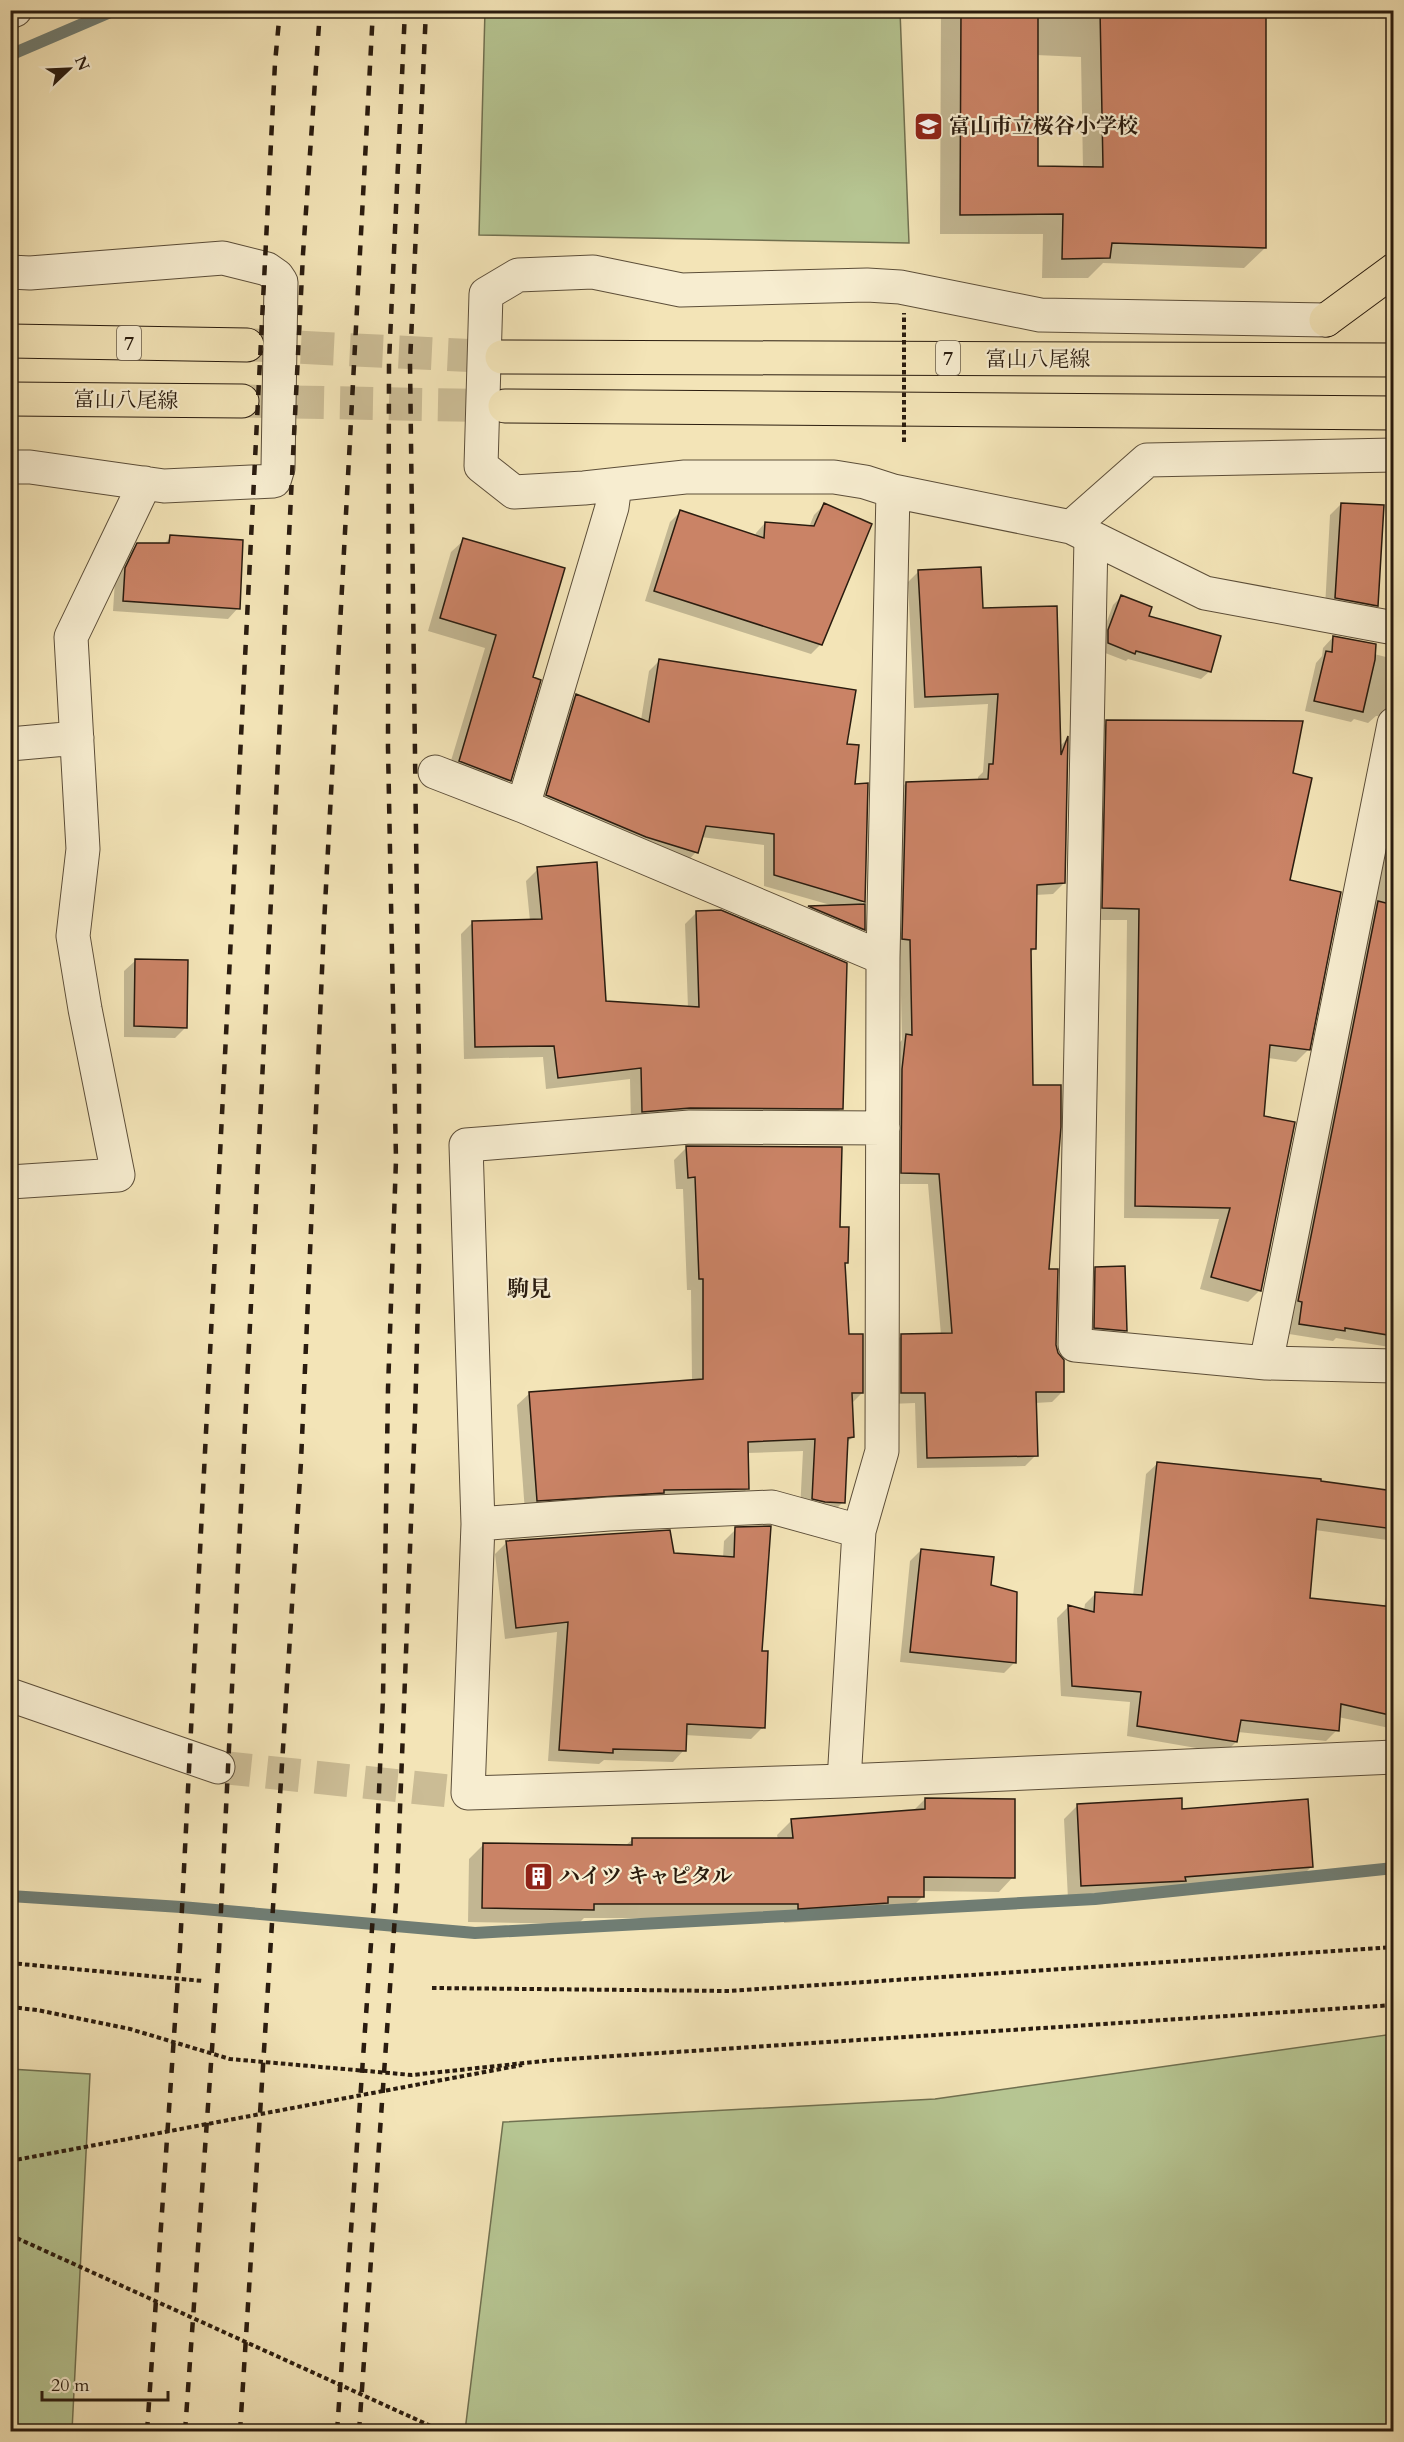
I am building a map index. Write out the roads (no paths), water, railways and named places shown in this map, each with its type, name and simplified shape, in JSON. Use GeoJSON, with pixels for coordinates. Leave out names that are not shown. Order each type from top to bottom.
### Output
{"type":"FeatureCollection","features":[{"type":"Feature","properties":{"kind":"main road"},"geometry":{"type":"LineString","coordinates":[[1326,320],[1394,270]]}},
{"type":"Feature","properties":{"kind":"main road","name":"7"},"geometry":{"type":"LineString","coordinates":[[10,341],[247,345]]}},
{"type":"Feature","properties":{"kind":"main road","name":"富山八尾線"},"geometry":{"type":"LineString","coordinates":[[502,357],[1394,360]]}},
{"type":"Feature","properties":{"kind":"main road","name":"富山八尾線"},"geometry":{"type":"LineString","coordinates":[[10,399],[242,401]]}},
{"type":"Feature","properties":{"kind":"main road"},"geometry":{"type":"LineString","coordinates":[[505,406],[1394,413]]}},
{"type":"Feature","properties":{"kind":"street"},"geometry":{"type":"LineString","coordinates":[[10,12],[15,10]]}},
{"type":"Feature","properties":{"kind":"street"},"geometry":{"type":"LineString","coordinates":[[10,272],[30,273],[223,258],[267,269],[281,282],[278,468],[274,481],[164,486],[30,467],[10,467]]}},
{"type":"Feature","properties":{"kind":"street"},"geometry":{"type":"LineString","coordinates":[[1326,320],[1041,315],[900,287],[867,285],[681,290],[593,272],[518,275],[486,294],[481,466],[514,492],[615,485],[685,477],[834,477],[866,482],[893,491],[1081,532],[1205,593],[1394,628]]}},
{"type":"Feature","properties":{"kind":"street"},"geometry":{"type":"LineString","coordinates":[[1394,455],[1148,460],[1081,532],[1076,1345],[1266,1363],[1394,1366]]}},
{"type":"Feature","properties":{"kind":"street"},"geometry":{"type":"LineString","coordinates":[[10,1182],[118,1175],[73,936],[83,849],[71,637],[145,483]]}},
{"type":"Feature","properties":{"kind":"street"},"geometry":{"type":"LineString","coordinates":[[524,806],[612,507],[615,485]]}},
{"type":"Feature","properties":{"kind":"street"},"geometry":{"type":"LineString","coordinates":[[844,1781],[858,1531],[882,1450],[883,958],[893,491]]}},
{"type":"Feature","properties":{"kind":"street"},"geometry":{"type":"LineString","coordinates":[[1266,1363],[1394,724]]}},
{"type":"Feature","properties":{"kind":"street"},"geometry":{"type":"LineString","coordinates":[[10,744],[77,738]]}},
{"type":"Feature","properties":{"kind":"street"},"geometry":{"type":"LineString","coordinates":[[435,772],[524,806],[883,958]]}},
{"type":"Feature","properties":{"kind":"street"},"geometry":{"type":"LineString","coordinates":[[883,1128],[690,1127],[466,1145],[478,1524],[468,1793],[844,1781],[1394,1757]]}},
{"type":"Feature","properties":{"kind":"street"},"geometry":{"type":"LineString","coordinates":[[478,1524],[772,1507],[858,1531]]}},
{"type":"Feature","properties":{"kind":"street"},"geometry":{"type":"LineString","coordinates":[[10,1695],[218,1767]]}},
{"type":"Feature","properties":{"kind":"waterway"},"geometry":{"type":"LineString","coordinates":[[10,55],[115,10]]}},
{"type":"Feature","properties":{"kind":"waterway"},"geometry":{"type":"LineString","coordinates":[[10,1896],[181,1907],[475,1933],[1095,1899],[1394,1868]]}},
{"type":"Feature","properties":{"kind":"tunnel"},"geometry":{"type":"LineString","coordinates":[[252,345],[502,357]]}},
{"type":"Feature","properties":{"kind":"tunnel"},"geometry":{"type":"LineString","coordinates":[[242,401],[505,406]]}},
{"type":"Feature","properties":{"kind":"tunnel"},"geometry":{"type":"LineString","coordinates":[[218,1767],[468,1793]]}},
{"type":"Feature","properties":{"kind":"railway"},"geometry":{"type":"LineString","coordinates":[[147,2432],[180,1948],[275,63],[280,10]]}},
{"type":"Feature","properties":{"kind":"railway"},"geometry":{"type":"LineString","coordinates":[[185,2432],[219,1950],[303,254],[320,10]]}},
{"type":"Feature","properties":{"kind":"railway"},"geometry":{"type":"LineString","coordinates":[[240,2432],[301,1462],[324,924],[373,10]]}},
{"type":"Feature","properties":{"kind":"railway"},"geometry":{"type":"LineString","coordinates":[[337,2432],[375,1886],[383,1697],[388,1389],[396,1160],[388,747],[389,362],[405,10]]}},
{"type":"Feature","properties":{"kind":"railway"},"geometry":{"type":"LineString","coordinates":[[359,2432],[397,1887],[415,1418],[419,1263],[419,1067],[410,363],[426,10]]}},
{"type":"Feature","properties":{"kind":"place","name":"富山市立桜谷小学校"},"geometry":{"type":"Point","coordinates":[928,126]}},
{"type":"Feature","properties":{"kind":"place","name":"ハイツ キャピタル"},"geometry":{"type":"Point","coordinates":[538,1876]}},
{"type":"Feature","properties":{"kind":"district","name":"駒見"},"geometry":{"type":"Point","coordinates":[529,1288]}}]}
